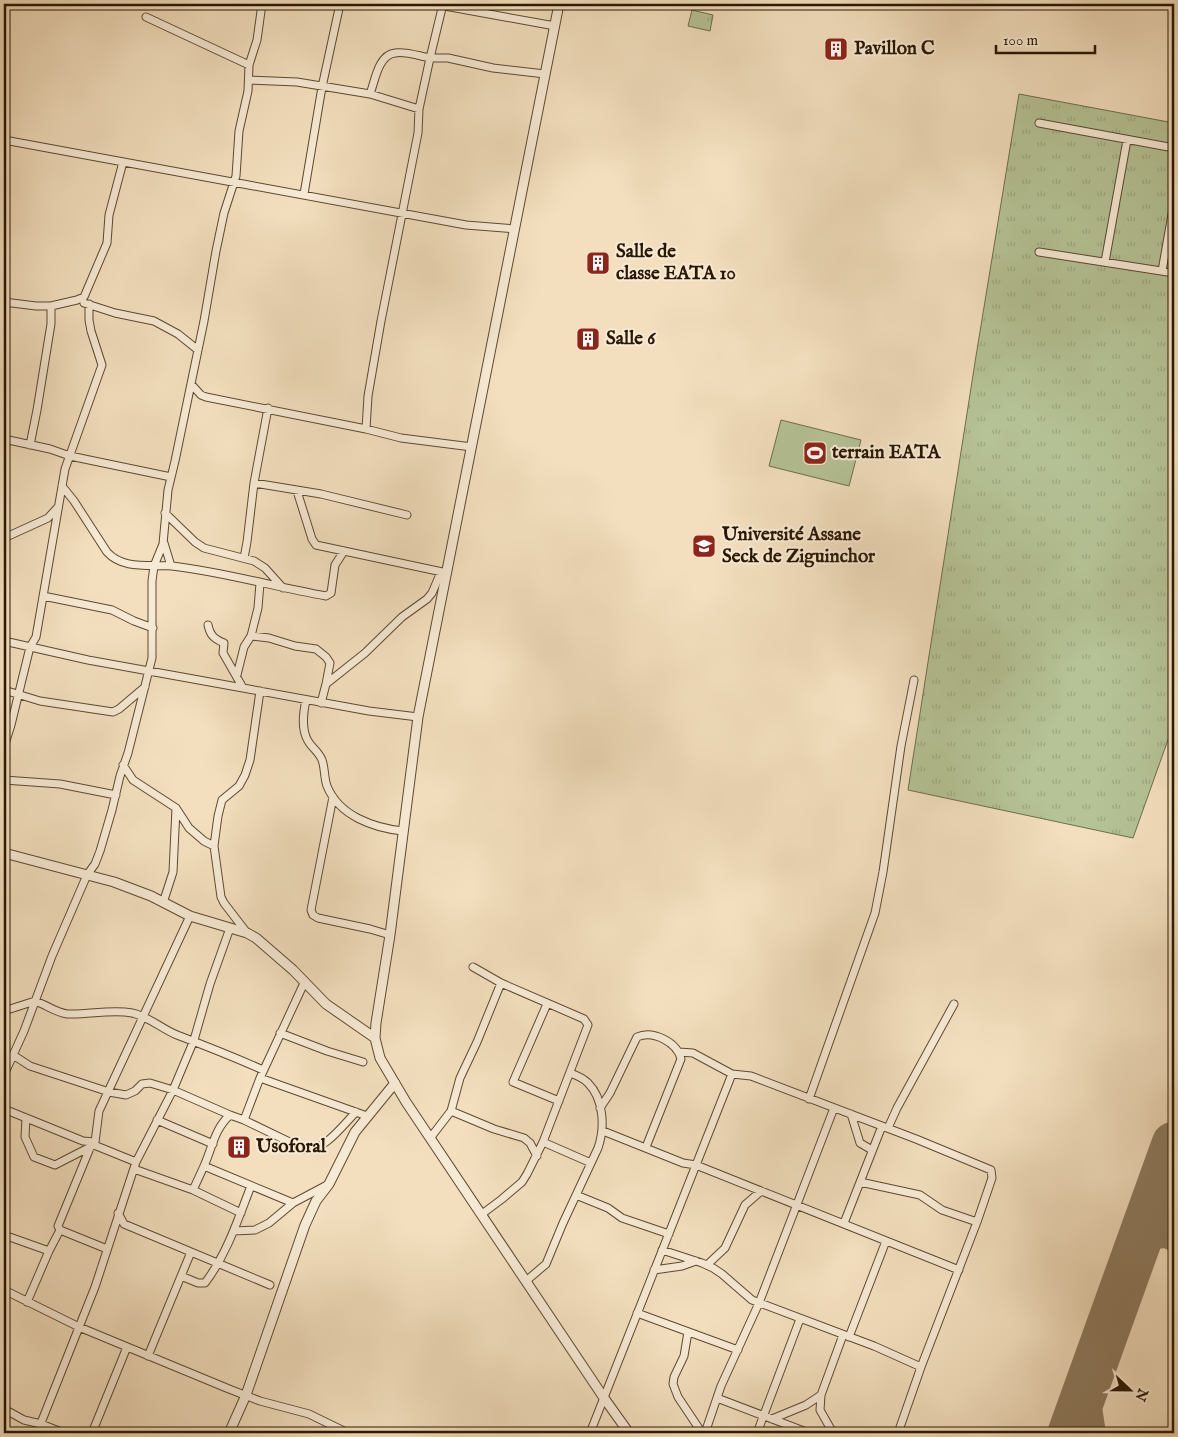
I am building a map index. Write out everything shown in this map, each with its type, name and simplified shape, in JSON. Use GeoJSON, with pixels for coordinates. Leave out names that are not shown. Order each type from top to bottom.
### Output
{"type":"FeatureCollection","features":[{"type":"Feature","properties":{"kind":"street"},"geometry":{"type":"LineString","coordinates":[[170,566],[165,551],[165,513],[222,224],[237,170],[239,131],[248,91],[249,64],[257,40],[262,4]]}},
{"type":"Feature","properties":{"kind":"street"},"geometry":{"type":"LineString","coordinates":[[304,194],[322,88],[340,4]]}},
{"type":"Feature","properties":{"kind":"street"},"geometry":{"type":"LineString","coordinates":[[434,4],[555,26]]}},
{"type":"Feature","properties":{"kind":"street"},"geometry":{"type":"LineString","coordinates":[[459,9],[466,4]]}},
{"type":"Feature","properties":{"kind":"street"},"geometry":{"type":"LineString","coordinates":[[559,4],[472,448],[444,572],[418,717],[375,1038],[380,1058],[430,1138],[629,1433]]}},
{"type":"Feature","properties":{"kind":"street"},"geometry":{"type":"LineString","coordinates":[[366,429],[368,396],[418,133],[419,109],[443,5]]}},
{"type":"Feature","properties":{"kind":"street"},"geometry":{"type":"LineString","coordinates":[[146,18],[249,64]]}},
{"type":"Feature","properties":{"kind":"street"},"geometry":{"type":"LineString","coordinates":[[370,94],[381,62],[390,54],[396,52],[430,58],[448,58],[494,68],[545,74]]}},
{"type":"Feature","properties":{"kind":"street"},"geometry":{"type":"LineString","coordinates":[[249,80],[297,82],[322,88],[370,94],[419,109]]}},
{"type":"Feature","properties":{"kind":"street"},"geometry":{"type":"LineString","coordinates":[[1039,124],[1174,148]]}},
{"type":"Feature","properties":{"kind":"street"},"geometry":{"type":"LineString","coordinates":[[4,140],[466,224],[515,229]]}},
{"type":"Feature","properties":{"kind":"street"},"geometry":{"type":"LineString","coordinates":[[1105,262],[1127,140]]}},
{"type":"Feature","properties":{"kind":"street"},"geometry":{"type":"LineString","coordinates":[[4,302],[51,306],[77,300],[84,296],[107,243],[110,215],[123,162]]}},
{"type":"Feature","properties":{"kind":"street"},"geometry":{"type":"LineString","coordinates":[[1162,271],[1174,203]]}},
{"type":"Feature","properties":{"kind":"street"},"geometry":{"type":"LineString","coordinates":[[1039,252],[1174,273]]}},
{"type":"Feature","properties":{"kind":"street"},"geometry":{"type":"LineString","coordinates":[[77,300],[115,312],[154,321],[178,334],[198,350]]}},
{"type":"Feature","properties":{"kind":"street"},"geometry":{"type":"LineString","coordinates":[[4,747],[30,647],[36,636],[65,469],[102,365],[91,331],[88,304]]}},
{"type":"Feature","properties":{"kind":"street"},"geometry":{"type":"LineString","coordinates":[[30,444],[51,324],[51,306]]}},
{"type":"Feature","properties":{"kind":"street"},"geometry":{"type":"LineString","coordinates":[[191,384],[206,397],[268,408],[401,438],[472,448]]}},
{"type":"Feature","properties":{"kind":"street"},"geometry":{"type":"LineString","coordinates":[[244,558],[248,542],[254,483],[268,408]]}},
{"type":"Feature","properties":{"kind":"street"},"geometry":{"type":"LineString","coordinates":[[4,439],[30,444],[70,456],[171,477]]}},
{"type":"Feature","properties":{"kind":"street"},"geometry":{"type":"LineString","coordinates":[[254,483],[320,494],[407,515]]}},
{"type":"Feature","properties":{"kind":"street"},"geometry":{"type":"LineString","coordinates":[[62,486],[112,558],[118,561],[154,566],[170,566],[326,596],[331,593],[335,565],[344,551]]}},
{"type":"Feature","properties":{"kind":"street"},"geometry":{"type":"LineString","coordinates":[[297,491],[313,543],[444,572]]}},
{"type":"Feature","properties":{"kind":"street"},"geometry":{"type":"LineString","coordinates":[[4,538],[48,518],[58,507]]}},
{"type":"Feature","properties":{"kind":"street"},"geometry":{"type":"LineString","coordinates":[[165,513],[195,542],[204,548],[254,561],[265,568],[283,588]]}},
{"type":"Feature","properties":{"kind":"street"},"geometry":{"type":"LineString","coordinates":[[4,1075],[24,1032],[52,956],[87,875],[100,851],[146,687],[152,658],[152,581],[154,566],[164,539]]}},
{"type":"Feature","properties":{"kind":"street"},"geometry":{"type":"LineString","coordinates":[[326,684],[365,653],[402,617],[427,599],[444,572]]}},
{"type":"Feature","properties":{"kind":"street"},"geometry":{"type":"LineString","coordinates":[[237,675],[244,647],[251,636],[258,608],[260,583]]}},
{"type":"Feature","properties":{"kind":"street"},"geometry":{"type":"LineString","coordinates":[[43,596],[112,610],[153,628]]}},
{"type":"Feature","properties":{"kind":"street"},"geometry":{"type":"LineString","coordinates":[[208,625],[214,639],[224,643],[222,653],[237,675],[243,688]]}},
{"type":"Feature","properties":{"kind":"street"},"geometry":{"type":"LineString","coordinates":[[251,636],[269,638],[296,646],[316,649],[322,653],[330,663],[321,703]]}},
{"type":"Feature","properties":{"kind":"street"},"geometry":{"type":"LineString","coordinates":[[4,641],[149,672],[321,703],[418,717]]}},
{"type":"Feature","properties":{"kind":"street"},"geometry":{"type":"LineString","coordinates":[[809,1099],[875,913],[883,872],[898,764],[914,680]]}},
{"type":"Feature","properties":{"kind":"street"},"geometry":{"type":"LineString","coordinates":[[4,690],[52,703],[113,712],[146,687]]}},
{"type":"Feature","properties":{"kind":"street"},"geometry":{"type":"LineString","coordinates":[[260,691],[250,760],[239,786],[222,800],[218,816],[214,846],[221,897],[247,933],[272,951],[306,981],[326,1004],[375,1038]]}},
{"type":"Feature","properties":{"kind":"street"},"geometry":{"type":"LineString","coordinates":[[306,700],[303,715],[304,729],[308,742],[322,759],[326,783],[332,797],[343,808],[367,823],[403,831]]}},
{"type":"Feature","properties":{"kind":"street"},"geometry":{"type":"LineString","coordinates":[[123,765],[133,780],[176,808],[189,828],[204,841],[214,846]]}},
{"type":"Feature","properties":{"kind":"street"},"geometry":{"type":"LineString","coordinates":[[4,780],[60,784],[116,795]]}},
{"type":"Feature","properties":{"kind":"street"},"geometry":{"type":"LineString","coordinates":[[332,797],[311,910],[313,915],[318,918],[390,935]]}},
{"type":"Feature","properties":{"kind":"street"},"geometry":{"type":"LineString","coordinates":[[163,903],[173,872],[176,808]]}},
{"type":"Feature","properties":{"kind":"street"},"geometry":{"type":"LineString","coordinates":[[4,853],[114,882],[151,896],[190,916],[247,933]]}},
{"type":"Feature","properties":{"kind":"street"},"geometry":{"type":"LineString","coordinates":[[4,1109],[83,1141],[95,1142],[99,1111],[110,1092],[190,916]]}},
{"type":"Feature","properties":{"kind":"street"},"geometry":{"type":"LineString","coordinates":[[37,1433],[95,1287],[135,1165],[173,1090],[194,1040],[210,984],[230,928]]}},
{"type":"Feature","properties":{"kind":"street"},"geometry":{"type":"LineString","coordinates":[[472,967],[501,983],[584,1019],[588,1025],[537,1156],[522,1182],[482,1214]]}},
{"type":"Feature","properties":{"kind":"street"},"geometry":{"type":"LineString","coordinates":[[244,1120],[263,1070],[306,981]]}},
{"type":"Feature","properties":{"kind":"street"},"geometry":{"type":"LineString","coordinates":[[430,1138],[451,1111],[460,1078],[501,983]]}},
{"type":"Feature","properties":{"kind":"street"},"geometry":{"type":"LineString","coordinates":[[4,1011],[35,1001],[54,1011],[65,1014],[123,1012],[143,1016],[169,1031],[263,1070]]}},
{"type":"Feature","properties":{"kind":"street"},"geometry":{"type":"LineString","coordinates":[[547,1004],[513,1082],[559,1101]]}},
{"type":"Feature","properties":{"kind":"street"},"geometry":{"type":"LineString","coordinates":[[844,1223],[872,1150],[954,1004]]}},
{"type":"Feature","properties":{"kind":"street"},"geometry":{"type":"LineString","coordinates":[[280,1034],[363,1062]]}},
{"type":"Feature","properties":{"kind":"street"},"geometry":{"type":"LineString","coordinates":[[600,1108],[610,1093],[637,1037],[644,1034],[670,1043],[680,1052],[693,1054],[732,1074],[751,1076],[991,1170],[992,1178],[977,1222],[921,1367],[898,1433]]}},
{"type":"Feature","properties":{"kind":"street"},"geometry":{"type":"LineString","coordinates":[[646,1147],[681,1059],[680,1052]]}},
{"type":"Feature","properties":{"kind":"street"},"geometry":{"type":"LineString","coordinates":[[13,1055],[30,1066],[110,1092],[126,1094],[135,1092],[147,1082],[173,1090],[244,1120],[304,1150],[311,1151],[322,1146],[356,1112]]}},
{"type":"Feature","properties":{"kind":"street"},"geometry":{"type":"LineString","coordinates":[[526,1281],[546,1264],[598,1148],[603,1131],[600,1108],[595,1095],[587,1082],[570,1073]]}},
{"type":"Feature","properties":{"kind":"street"},"geometry":{"type":"LineString","coordinates":[[590,1433],[732,1074]]}},
{"type":"Feature","properties":{"kind":"street"},"geometry":{"type":"LineString","coordinates":[[260,1078],[367,1116]]}},
{"type":"Feature","properties":{"kind":"street"},"geometry":{"type":"LineString","coordinates":[[229,1433],[246,1396],[305,1225],[316,1201],[329,1184],[355,1132],[395,1083]]}},
{"type":"Feature","properties":{"kind":"street"},"geometry":{"type":"LineString","coordinates":[[703,1433],[721,1386],[759,1303],[795,1205],[834,1108]]}},
{"type":"Feature","properties":{"kind":"street"},"geometry":{"type":"LineString","coordinates":[[451,1111],[494,1129],[524,1138],[530,1143],[537,1156]]}},
{"type":"Feature","properties":{"kind":"street"},"geometry":{"type":"LineString","coordinates":[[851,1114],[860,1143],[872,1150]]}},
{"type":"Feature","properties":{"kind":"street"},"geometry":{"type":"LineString","coordinates":[[192,1190],[219,1128],[230,1115]]}},
{"type":"Feature","properties":{"kind":"street"},"geometry":{"type":"LineString","coordinates":[[26,1118],[25,1137],[34,1157],[56,1165],[94,1145],[241,1213]]}},
{"type":"Feature","properties":{"kind":"street"},"geometry":{"type":"LineString","coordinates":[[157,1120],[213,1144]]}},
{"type":"Feature","properties":{"kind":"street"},"geometry":{"type":"LineString","coordinates":[[603,1131],[683,1163],[696,1165],[959,1270]]}},
{"type":"Feature","properties":{"kind":"street"},"geometry":{"type":"LineString","coordinates":[[543,1142],[591,1163]]}},
{"type":"Feature","properties":{"kind":"street"},"geometry":{"type":"LineString","coordinates":[[26,1302],[60,1230],[58,1226],[90,1148]]}},
{"type":"Feature","properties":{"kind":"street"},"geometry":{"type":"LineString","coordinates":[[204,1166],[293,1203]]}},
{"type":"Feature","properties":{"kind":"street"},"geometry":{"type":"LineString","coordinates":[[860,1182],[920,1195],[942,1210],[977,1222]]}},
{"type":"Feature","properties":{"kind":"street"},"geometry":{"type":"LineString","coordinates":[[234,1231],[255,1230],[269,1224],[293,1203],[329,1184]]}},
{"type":"Feature","properties":{"kind":"street"},"geometry":{"type":"LineString","coordinates":[[181,1276],[198,1283],[205,1283],[234,1231],[251,1186]]}},
{"type":"Feature","properties":{"kind":"street"},"geometry":{"type":"LineString","coordinates":[[707,1265],[725,1248],[745,1205],[761,1191]]}},
{"type":"Feature","properties":{"kind":"street"},"geometry":{"type":"LineString","coordinates":[[576,1195],[608,1208],[622,1218],[668,1234]]}},
{"type":"Feature","properties":{"kind":"street"},"geometry":{"type":"LineString","coordinates":[[118,1213],[124,1224],[270,1285]]}},
{"type":"Feature","properties":{"kind":"street"},"geometry":{"type":"LineString","coordinates":[[60,1230],[108,1249]]}},
{"type":"Feature","properties":{"kind":"street"},"geometry":{"type":"LineString","coordinates":[[4,1235],[49,1251]]}},
{"type":"Feature","properties":{"kind":"street"},"geometry":{"type":"LineString","coordinates":[[833,1433],[820,1410],[821,1395],[886,1241]]}},
{"type":"Feature","properties":{"kind":"street"},"geometry":{"type":"LineString","coordinates":[[662,1250],[707,1265],[722,1274],[746,1296],[759,1303],[921,1367]]}},
{"type":"Feature","properties":{"kind":"street"},"geometry":{"type":"LineString","coordinates":[[148,1356],[191,1252]]}},
{"type":"Feature","properties":{"kind":"street"},"geometry":{"type":"LineString","coordinates":[[654,1270],[682,1266],[696,1261]]}},
{"type":"Feature","properties":{"kind":"street"},"geometry":{"type":"LineString","coordinates":[[4,1290],[80,1328],[246,1396],[309,1414],[343,1432]]}},
{"type":"Feature","properties":{"kind":"street"},"geometry":{"type":"LineString","coordinates":[[637,1313],[738,1350]]}},
{"type":"Feature","properties":{"kind":"street"},"geometry":{"type":"LineString","coordinates":[[757,1433],[800,1319]]}},
{"type":"Feature","properties":{"kind":"street"},"geometry":{"type":"LineString","coordinates":[[688,1332],[684,1356],[674,1377],[673,1384],[678,1397],[703,1433]]}},
{"type":"Feature","properties":{"kind":"street"},"geometry":{"type":"LineString","coordinates":[[92,1433],[127,1347]]}},
{"type":"Feature","properties":{"kind":"street"},"geometry":{"type":"LineString","coordinates":[[772,1419],[806,1405],[821,1395]]}},
{"type":"Feature","properties":{"kind":"street"},"geometry":{"type":"LineString","coordinates":[[717,1398],[809,1433]]}},
{"type":"Feature","properties":{"kind":"street"},"geometry":{"type":"LineString","coordinates":[[806,1405],[820,1410]]}},
{"type":"Feature","properties":{"kind":"street"},"geometry":{"type":"LineString","coordinates":[[4,1409],[24,1420],[64,1433]]}},
{"type":"Feature","properties":{"kind":"street"},"geometry":{"type":"LineString","coordinates":[[785,1413],[796,1428]]}},
{"type":"Feature","properties":{"kind":"green space"},"geometry":{"type":"Polygon","coordinates":[[[692,10],[713,15],[710,31],[688,26],[692,10]]]}},
{"type":"Feature","properties":{"kind":"green space"},"geometry":{"type":"Polygon","coordinates":[[[1019,94],[1174,123],[1174,723],[1133,838],[908,790],[1019,94]]]}},
{"type":"Feature","properties":{"kind":"green space","name":"terrain EATA"},"geometry":{"type":"Polygon","coordinates":[[[781,420],[861,440],[849,486],[769,466],[781,420]]]}},
{"type":"Feature","properties":{"kind":"taxiway"},"geometry":{"type":"LineString","coordinates":[[1150,1210],[1157,1230],[1174,1243]]}},
{"type":"Feature","properties":{"kind":"taxiway"},"geometry":{"type":"LineString","coordinates":[[1135,1255],[1148,1243],[1165,1239]]}},
{"type":"Feature","properties":{"kind":"taxiway"},"geometry":{"type":"LineString","coordinates":[[1089,1381],[1097,1433]]}},
{"type":"Feature","properties":{"kind":"taxiway"},"geometry":{"type":"LineString","coordinates":[[1073,1433],[1067,1423],[1068,1414],[1082,1399]]}},
{"type":"Feature","properties":{"kind":"runway"},"geometry":{"type":"LineString","coordinates":[[1070,1433],[1174,1144]]}},
{"type":"Feature","properties":{"kind":"place","name":"Pavillon C"},"geometry":{"type":"Point","coordinates":[836,49]}},
{"type":"Feature","properties":{"kind":"place","name":"Salle de classe EATA 10"},"geometry":{"type":"Point","coordinates":[598,263]}},
{"type":"Feature","properties":{"kind":"place","name":"Salle 6"},"geometry":{"type":"Point","coordinates":[588,339]}},
{"type":"Feature","properties":{"kind":"place","name":"terrain EATA"},"geometry":{"type":"Point","coordinates":[815,453]}},
{"type":"Feature","properties":{"kind":"place","name":"Université Assane Seck de Ziguinchor"},"geometry":{"type":"Point","coordinates":[704,546]}},
{"type":"Feature","properties":{"kind":"place","name":"Usoforal"},"geometry":{"type":"Point","coordinates":[239,1147]}}]}
